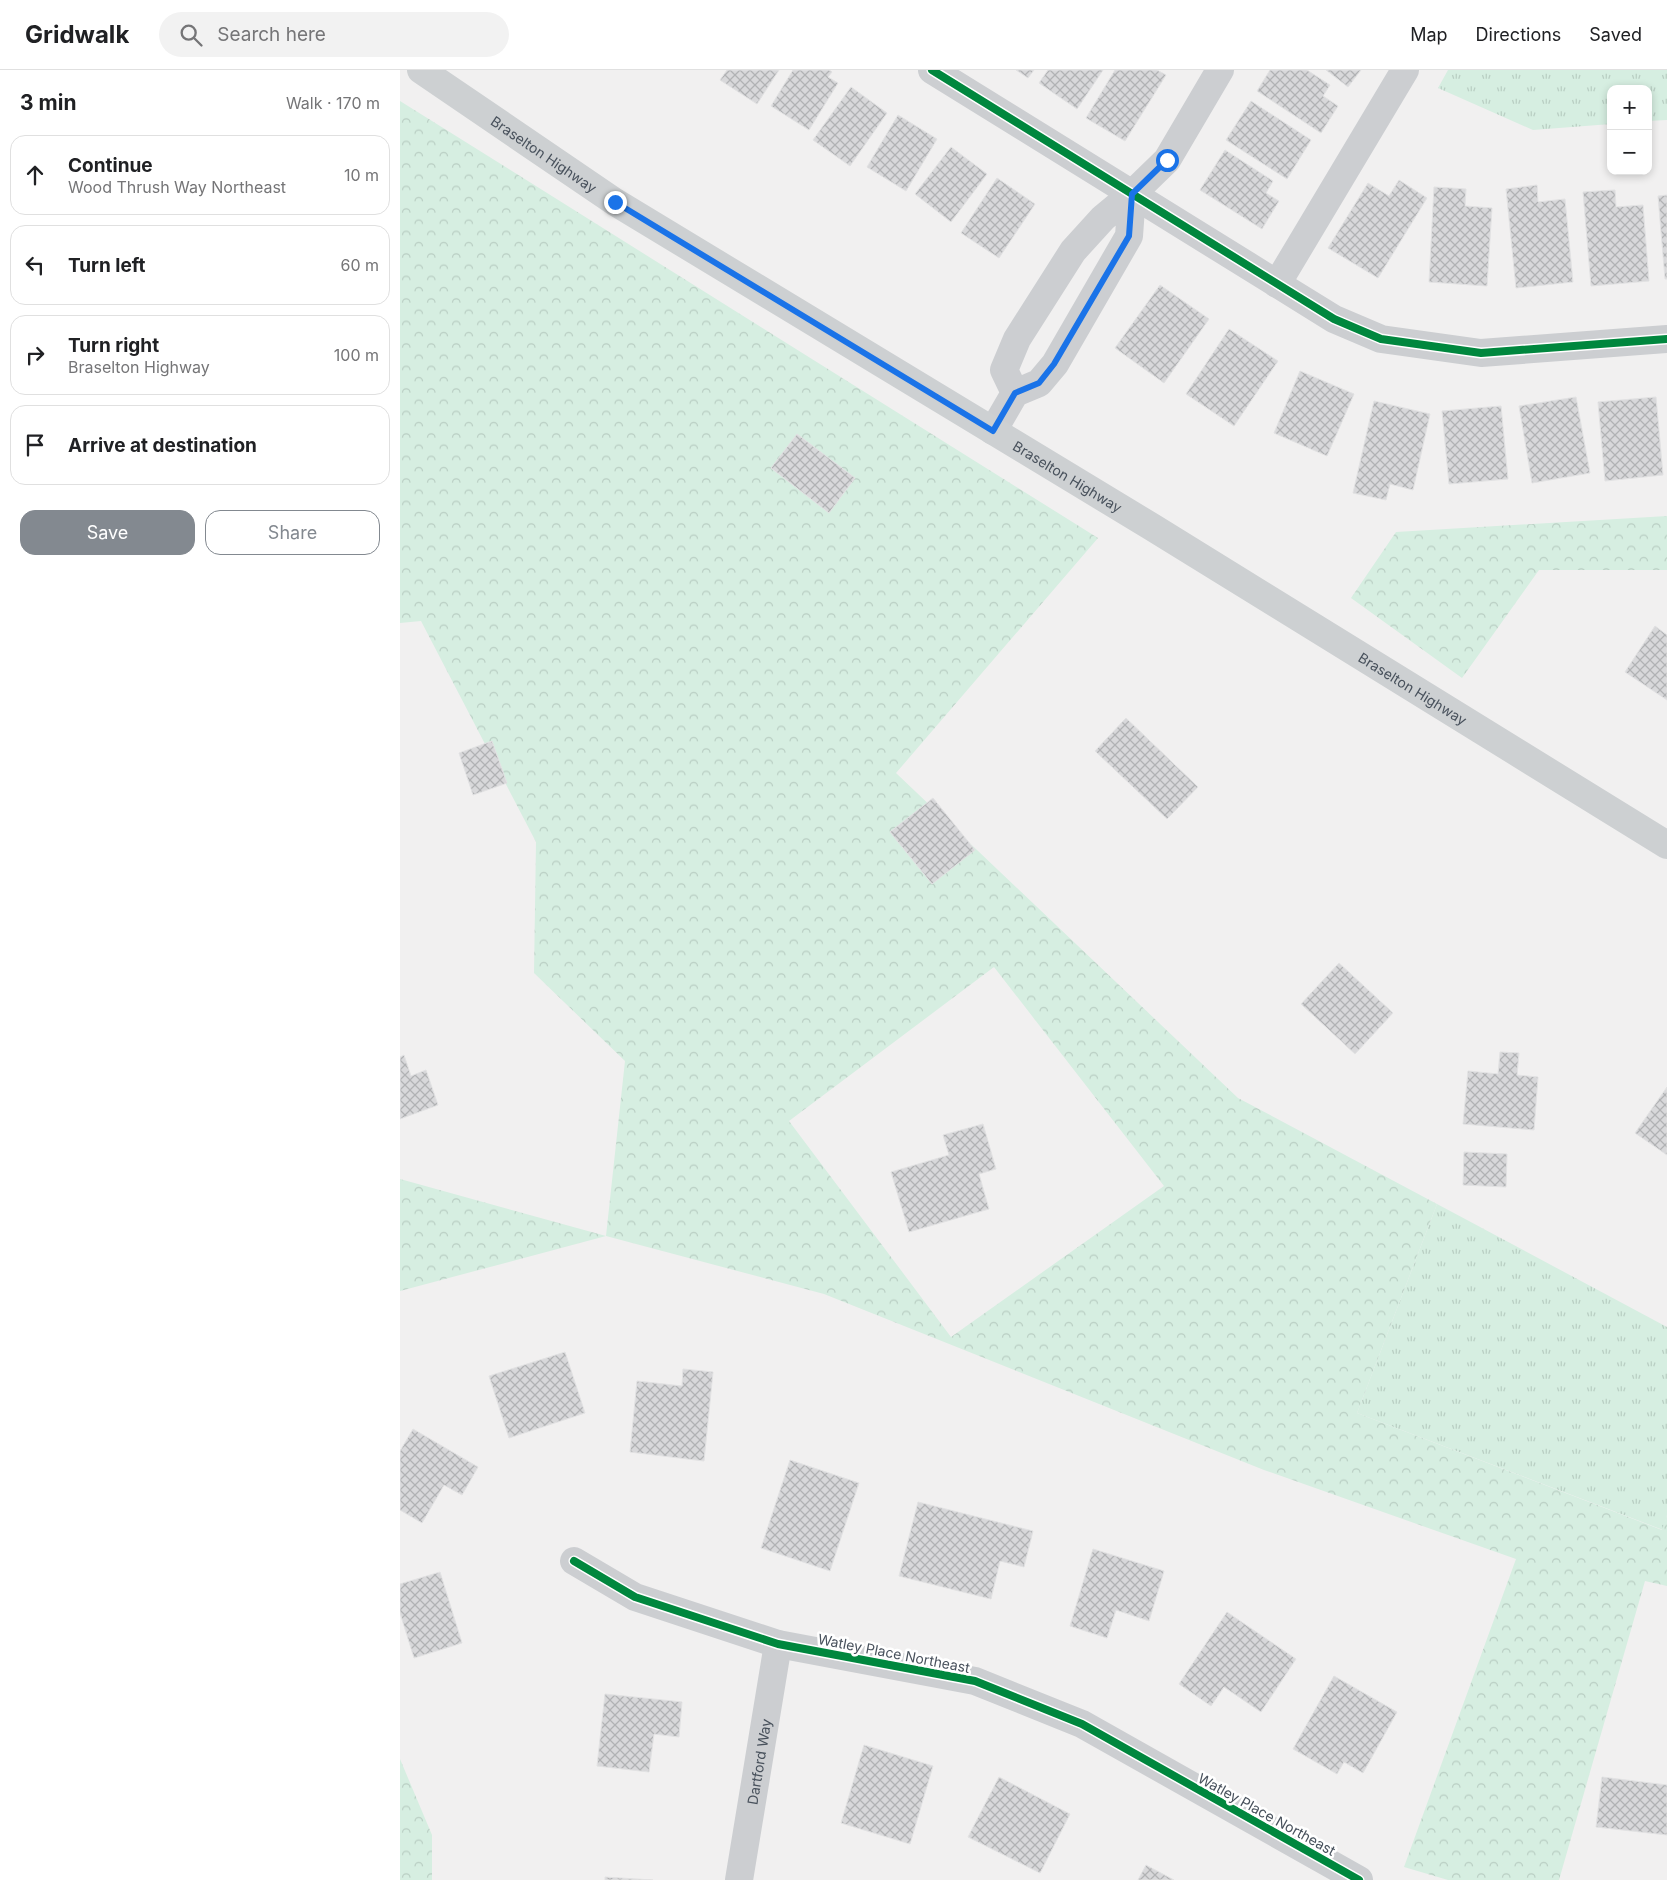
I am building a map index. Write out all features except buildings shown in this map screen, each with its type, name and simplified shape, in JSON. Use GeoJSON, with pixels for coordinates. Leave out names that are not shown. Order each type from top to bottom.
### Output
{"type":"FeatureCollection","features":[{"type":"Feature","properties":{"kind":"main road","name":"Braselton Highway"},"geometry":{"type":"LineString","coordinates":[[421,70],[615,202],[1667,844]]}},
{"type":"Feature","properties":{"kind":"street"},"geometry":{"type":"LineString","coordinates":[[932,70],[1334,319],[1381,339],[1481,352],[1667,339]]}},
{"type":"Feature","properties":{"kind":"street"},"geometry":{"type":"LineString","coordinates":[[1015,393],[1004,370],[1018,339],[1073,251],[1103,218],[1132,194],[1167,160],[1220,70]]}},
{"type":"Feature","properties":{"kind":"street"},"geometry":{"type":"LineString","coordinates":[[1277,284],[1405,70]]}},
{"type":"Feature","properties":{"kind":"street"},"geometry":{"type":"LineString","coordinates":[[993,431],[1015,393],[1039,383],[1054,364],[1129,236],[1132,194]]}},
{"type":"Feature","properties":{"kind":"street","name":"Watley Place Northeast"},"geometry":{"type":"LineString","coordinates":[[574,1561],[635,1597],[778,1644],[975,1681],[1082,1724],[1359,1880]]}},
{"type":"Feature","properties":{"kind":"street","name":"Dartford Way"},"geometry":{"type":"LineString","coordinates":[[739,1880],[778,1644]]}},
{"type":"Feature","properties":{"kind":"green space"},"geometry":{"type":"Polygon","coordinates":[[[1448,70],[1667,70],[1667,120],[1652,121],[1652,85],[1607,85],[1607,124],[1533,130],[1438,88],[1448,70]]]}},
{"type":"Feature","properties":{"kind":"green space"},"geometry":{"type":"Polygon","coordinates":[[[400,101],[1098,538],[896,773],[1238,1098],[1437,1204],[1357,1413],[1662,1530],[1667,1515],[1667,1586],[1645,1581],[1559,1880],[1448,1880],[1404,1867],[1516,1559],[1264,1470],[824,1294],[606,1236],[625,1061],[534,973],[536,842],[421,621],[400,623],[400,101]],[[994,967],[789,1121],[951,1337],[1164,1186],[994,967]]]}},
{"type":"Feature","properties":{"kind":"green space"},"geometry":{"type":"Polygon","coordinates":[[[1667,516],[1667,570],[1539,570],[1462,678],[1351,598],[1396,532],[1667,516]]]}},
{"type":"Feature","properties":{"kind":"green space"},"geometry":{"type":"Polygon","coordinates":[[[400,1179],[606,1236],[400,1291],[400,1179]]]}},
{"type":"Feature","properties":{"kind":"green space"},"geometry":{"type":"Polygon","coordinates":[[[1437,1204],[1667,1327],[1667,1515],[1663,1530],[1357,1413],[1437,1204]]]}},
{"type":"Feature","properties":{"kind":"green space"},"geometry":{"type":"Polygon","coordinates":[[[400,1759],[432,1835],[432,1880],[400,1880],[400,1759]]]}},
{"type":"Feature","properties":{"kind":"cycle path"},"geometry":{"type":"LineString","coordinates":[[932,70],[1334,319],[1381,339],[1481,353],[1667,339]]}},
{"type":"Feature","properties":{"kind":"cycle path"},"geometry":{"type":"LineString","coordinates":[[574,1561],[635,1597],[778,1644],[975,1681],[1082,1724],[1359,1880]]}},
{"type":"Feature","properties":{"kind":"route"},"geometry":{"type":"LineString","coordinates":[[615,202],[993,431],[1015,393],[1039,383],[1054,364],[1129,236],[1132,194],[1167,160]]}}]}
